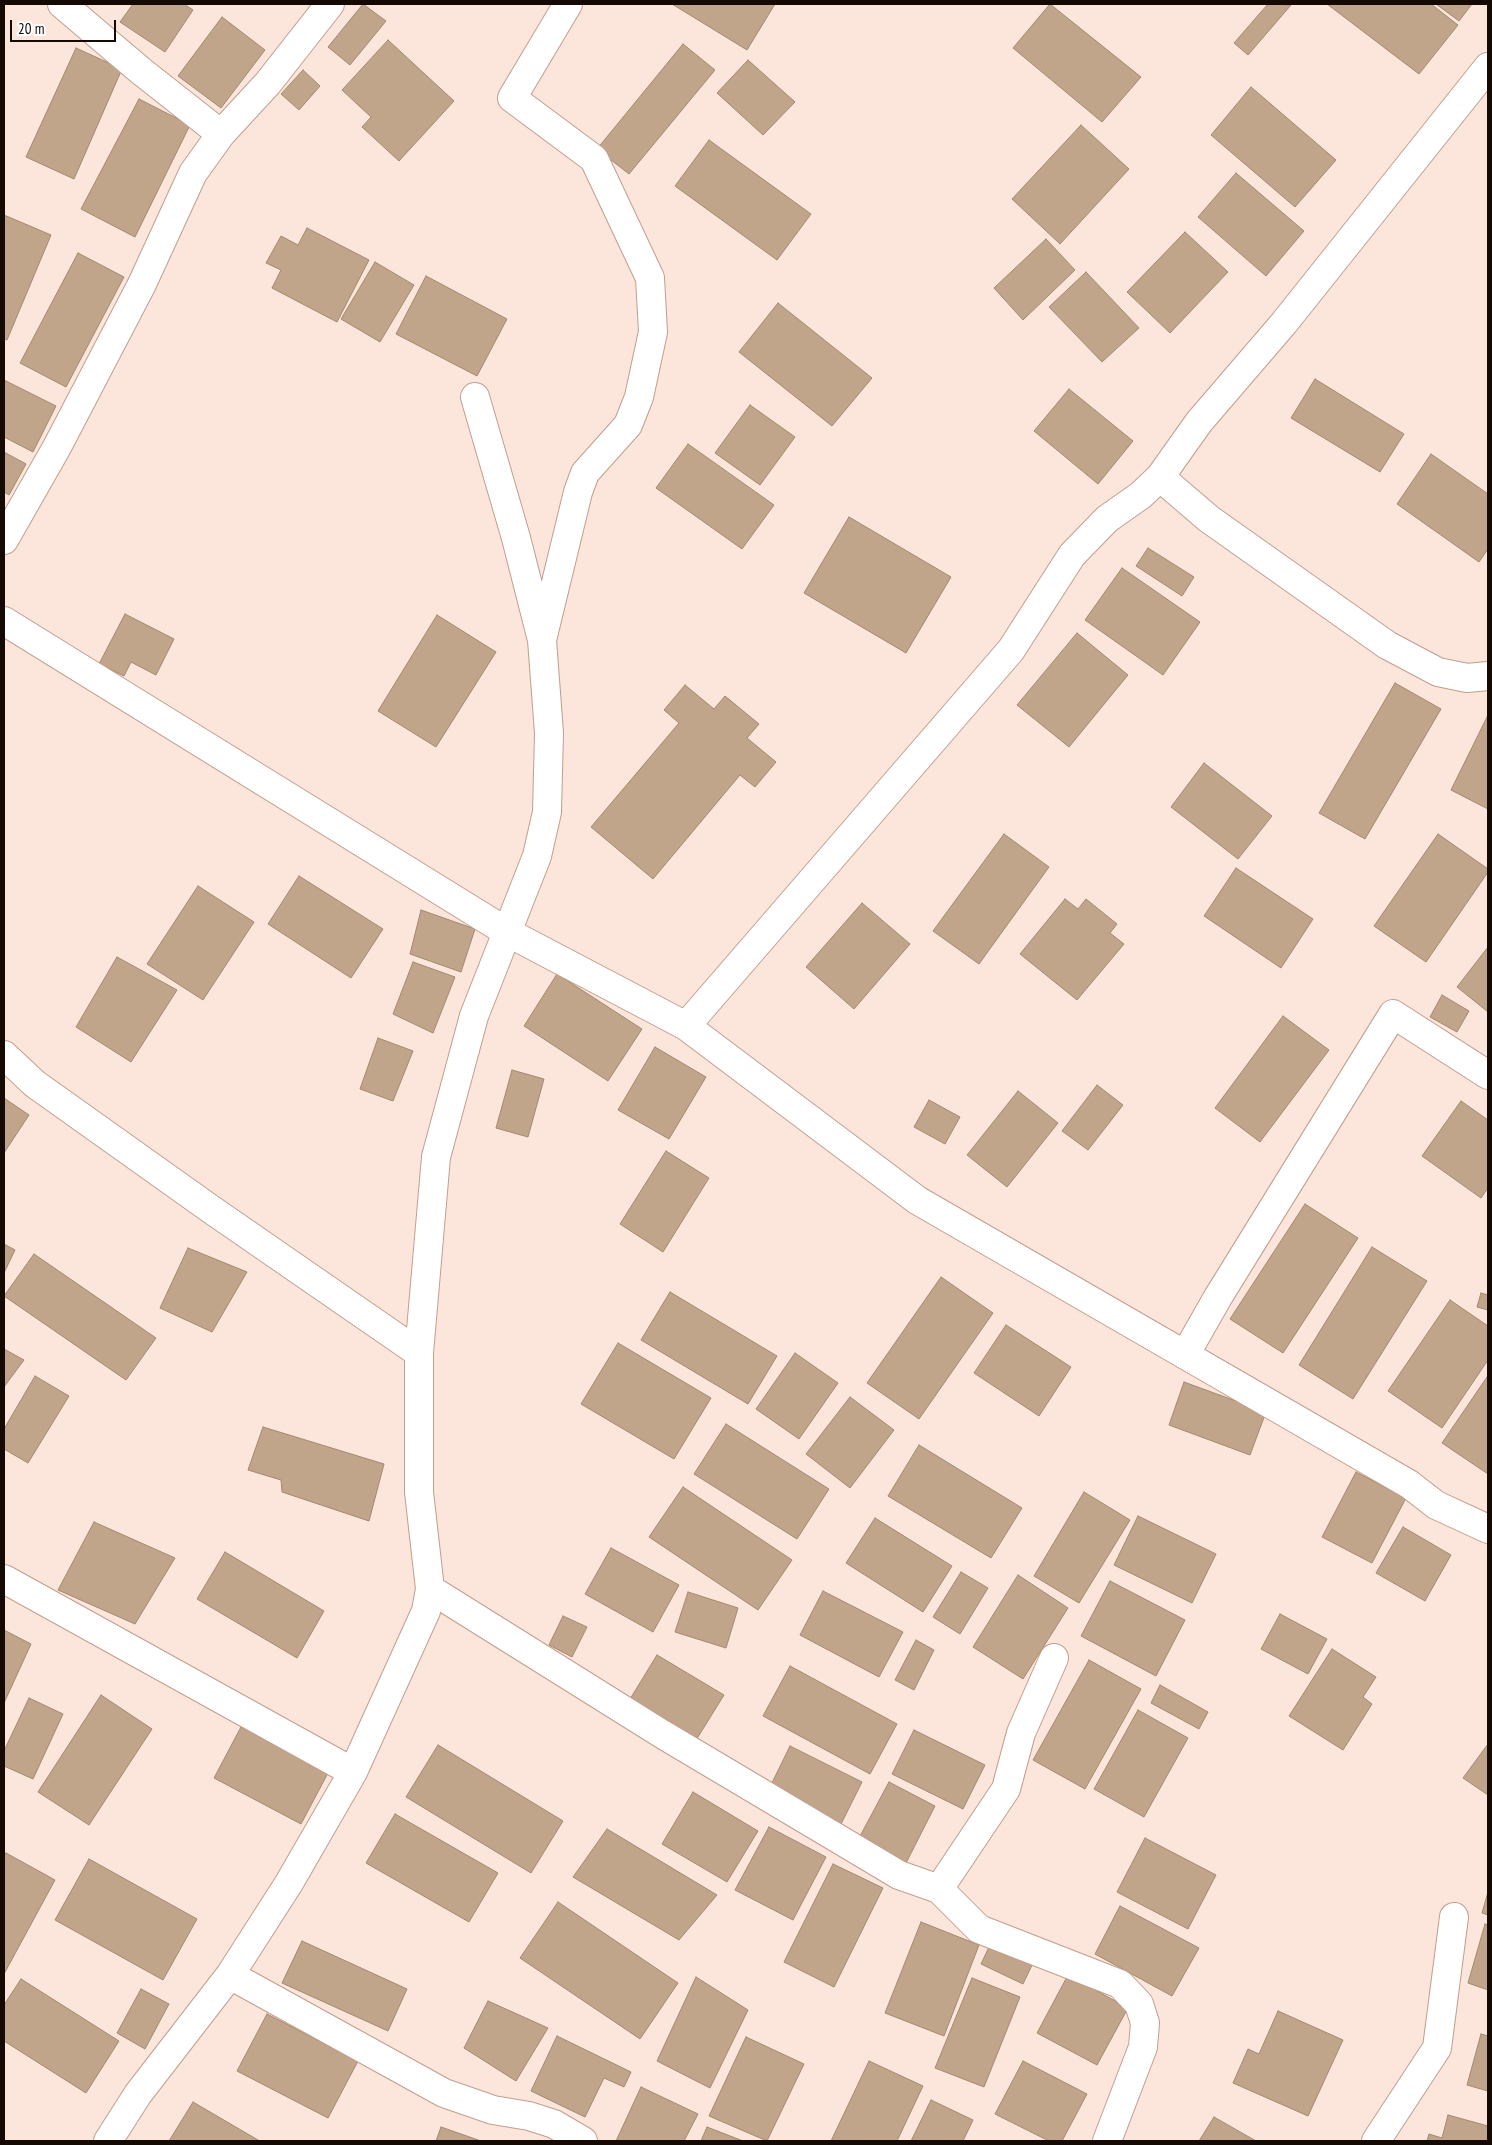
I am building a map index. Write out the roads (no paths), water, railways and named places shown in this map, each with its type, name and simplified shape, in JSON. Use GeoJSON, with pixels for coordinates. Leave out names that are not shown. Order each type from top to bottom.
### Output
{"type":"FeatureCollection","features":[{"type":"Feature","properties":{"kind":"street"},"geometry":{"type":"LineString","coordinates":[[62,4],[141,71],[221,134]]}},
{"type":"Feature","properties":{"kind":"street"},"geometry":{"type":"LineString","coordinates":[[4,540],[57,447],[142,284],[193,173],[221,134],[268,83],[330,4]]}},
{"type":"Feature","properties":{"kind":"street"},"geometry":{"type":"LineString","coordinates":[[542,640],[578,492],[586,472],[628,425],[639,396],[653,332],[650,278],[594,159],[512,98],[568,4]]}},
{"type":"Feature","properties":{"kind":"street"},"geometry":{"type":"LineString","coordinates":[[686,1026],[1011,650],[1072,555],[1107,519],[1142,495],[1160,477],[1199,422],[1284,323],[1488,67]]}},
{"type":"Feature","properties":{"kind":"street"},"geometry":{"type":"LineString","coordinates":[[108,2141],[138,2094],[230,1975],[288,1883],[353,1772],[426,1611],[430,1589],[419,1492],[419,1353],[436,1156],[474,1016],[537,856],[547,812],[549,733],[542,640],[516,538],[475,397]]}},
{"type":"Feature","properties":{"kind":"street"},"geometry":{"type":"LineString","coordinates":[[1160,477],[1209,520],[1387,645],[1438,672],[1467,678],[1488,676]]}},
{"type":"Feature","properties":{"kind":"street"},"geometry":{"type":"LineString","coordinates":[[4,620],[507,932],[686,1026],[917,1200],[1409,1484],[1436,1505],[1488,1529]]}},
{"type":"Feature","properties":{"kind":"street"},"geometry":{"type":"LineString","coordinates":[[1185,1355],[1218,1297],[1393,1014],[1488,1075]]}},
{"type":"Feature","properties":{"kind":"street"},"geometry":{"type":"LineString","coordinates":[[4,1054],[43,1090],[419,1353]]}},
{"type":"Feature","properties":{"kind":"street"},"geometry":{"type":"LineString","coordinates":[[4,1579],[353,1772]]}},
{"type":"Feature","properties":{"kind":"street"},"geometry":{"type":"LineString","coordinates":[[430,1589],[662,1734],[899,1875],[939,1889],[979,1929],[1120,1984],[1139,2004],[1145,2023],[1143,2047],[1107,2141]]}},
{"type":"Feature","properties":{"kind":"street"},"geometry":{"type":"LineString","coordinates":[[939,1889],[1006,1789],[1021,1733],[1054,1658]]}},
{"type":"Feature","properties":{"kind":"street"},"geometry":{"type":"LineString","coordinates":[[1376,2141],[1437,2048],[1454,1917]]}},
{"type":"Feature","properties":{"kind":"street"},"geometry":{"type":"LineString","coordinates":[[230,1975],[444,2093],[492,2110],[529,2116],[554,2124],[583,2141]]}}]}
